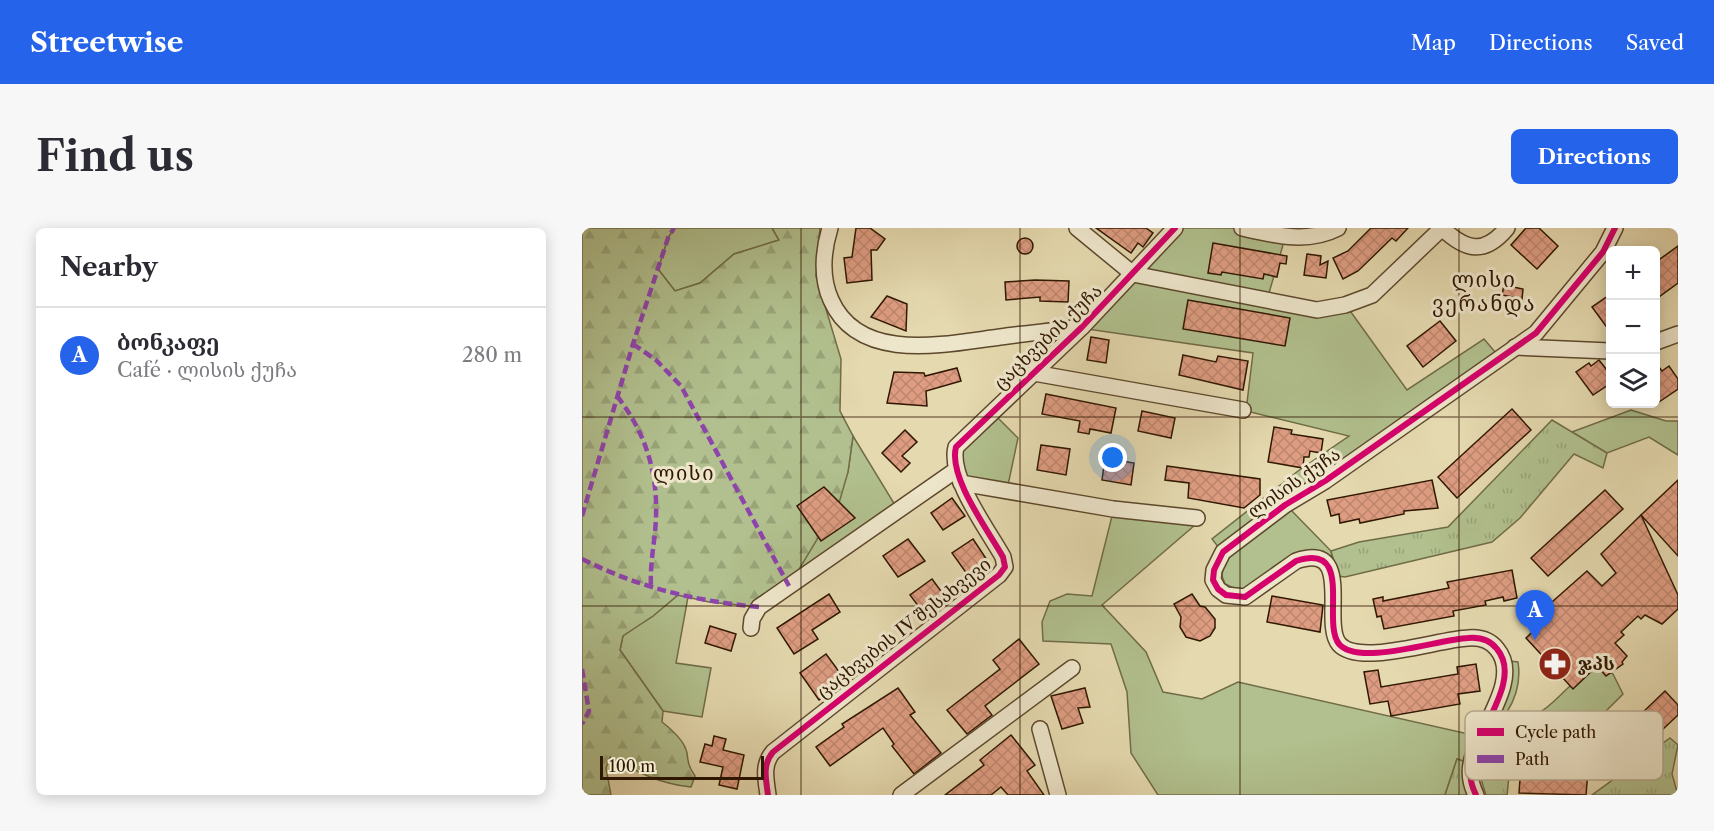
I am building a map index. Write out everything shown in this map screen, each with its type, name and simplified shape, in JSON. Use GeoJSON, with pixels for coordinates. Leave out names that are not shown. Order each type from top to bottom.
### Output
{"type":"FeatureCollection","features":[{"type":"Feature","properties":{"kind":"street"},"geometry":{"type":"LineString","coordinates":[[830,228],[824,260],[824,284],[839,316],[864,335],[884,342],[919,346],[959,344],[1082,327]]}},
{"type":"Feature","properties":{"kind":"street"},"geometry":{"type":"LineString","coordinates":[[1077,228],[1133,274],[1317,310],[1345,305],[1372,295],[1442,228],[1459,244],[1473,247],[1486,245],[1507,228]]}},
{"type":"Feature","properties":{"kind":"street","name":"ცაცხვების ქუჩა"},"geometry":{"type":"LineString","coordinates":[[959,476],[954,455],[964,438],[1082,327],[1175,228]]}},
{"type":"Feature","properties":{"kind":"street"},"geometry":{"type":"LineString","coordinates":[[1242,228],[1285,238],[1323,236],[1338,228]]}},
{"type":"Feature","properties":{"kind":"street","name":"ლისის ქუჩა"},"geometry":{"type":"LineString","coordinates":[[1492,711],[1500,695],[1504,678],[1502,657],[1489,641],[1468,638],[1358,654],[1339,644],[1334,634],[1331,622],[1334,579],[1331,571],[1322,562],[1305,558],[1296,561],[1245,597],[1236,598],[1218,589],[1214,580],[1214,570],[1223,552],[1285,505],[1325,481],[1536,333],[1603,252],[1615,228]]}},
{"type":"Feature","properties":{"kind":"street"},"geometry":{"type":"LineString","coordinates":[[1660,341],[1678,334]]}},
{"type":"Feature","properties":{"kind":"street"},"geometry":{"type":"LineString","coordinates":[[1514,347],[1606,351]]}},
{"type":"Feature","properties":{"kind":"street"},"geometry":{"type":"LineString","coordinates":[[1034,373],[1243,410]]}},
{"type":"Feature","properties":{"kind":"street"},"geometry":{"type":"LineString","coordinates":[[751,628],[752,619],[759,607],[959,476],[1113,509],[1197,518]]}},
{"type":"Feature","properties":{"kind":"street","name":"ცაცხვების IV შესახვევი"},"geometry":{"type":"LineString","coordinates":[[768,795],[767,759],[788,738],[999,575],[1005,567],[1003,556],[959,476]]}},
{"type":"Feature","properties":{"kind":"street"},"geometry":{"type":"LineString","coordinates":[[901,795],[1072,668]]}},
{"type":"Feature","properties":{"kind":"street"},"geometry":{"type":"LineString","coordinates":[[1040,729],[1058,795]]}},
{"type":"Feature","properties":{"kind":"street","name":"ლისის ქუჩა"},"geometry":{"type":"LineString","coordinates":[[1471,780],[1476,795]]}},
{"type":"Feature","properties":{"kind":"green space"},"geometry":{"type":"Polygon","coordinates":[[[582,228],[674,228],[668,238],[658,269],[675,291],[700,283],[734,254],[779,240],[772,228],[820,228],[816,276],[841,359],[840,411],[853,436],[848,472],[839,503],[789,586],[759,607],[709,602],[678,595],[653,616],[623,636],[620,650],[663,711],[662,722],[684,744],[689,765],[695,776],[691,787],[649,776],[610,757],[606,768],[611,795],[582,795],[582,228]]]}},
{"type":"Feature","properties":{"kind":"green space"},"geometry":{"type":"Polygon","coordinates":[[[674,228],[772,228],[779,240],[734,254],[700,283],[675,291],[658,269],[668,238],[674,228]]]}},
{"type":"Feature","properties":{"kind":"green space"},"geometry":{"type":"Polygon","coordinates":[[[1175,228],[1242,228],[1285,238],[1267,300],[1133,274],[1175,228]]]}},
{"type":"Feature","properties":{"kind":"green space"},"geometry":{"type":"Polygon","coordinates":[[[1136,278],[1348,308],[1407,390],[1484,339],[1496,353],[1219,548],[1212,539],[1298,471],[1349,436],[1246,411],[1253,353],[1087,329],[1136,278]]]}},
{"type":"Feature","properties":{"kind":"green space"},"geometry":{"type":"Polygon","coordinates":[[[1631,410],[1666,421],[1678,421],[1678,455],[1649,437],[1607,453],[1572,432],[1631,410]]]}},
{"type":"Feature","properties":{"kind":"green space"},"geometry":{"type":"Polygon","coordinates":[[[992,412],[1018,438],[1007,490],[961,483],[954,455],[992,412]]]}},
{"type":"Feature","properties":{"kind":"green space"},"geometry":{"type":"Polygon","coordinates":[[[1552,420],[1607,453],[1603,468],[1574,454],[1520,518],[1492,542],[1345,577],[1338,576],[1331,551],[1359,542],[1448,527],[1552,420]]]}},
{"type":"Feature","properties":{"kind":"green space"},"geometry":{"type":"Polygon","coordinates":[[[853,436],[898,510],[789,586],[848,472],[853,436]]]}},
{"type":"Feature","properties":{"kind":"green space"},"geometry":{"type":"Polygon","coordinates":[[[1290,509],[1331,551],[1334,567],[1316,555],[1305,552],[1284,562],[1248,590],[1240,591],[1225,584],[1222,576],[1224,559],[1290,509]]]}},
{"type":"Feature","properties":{"kind":"green space"},"geometry":{"type":"Polygon","coordinates":[[[1113,512],[1195,525],[1102,605],[1146,652],[1163,692],[1202,699],[1238,682],[1465,733],[1465,762],[1457,759],[1445,795],[1158,795],[1131,753],[1127,692],[1111,644],[1043,641],[1042,622],[1050,601],[1067,594],[1092,596],[1113,512]]]}},
{"type":"Feature","properties":{"kind":"green space"},"geometry":{"type":"Polygon","coordinates":[[[678,595],[688,597],[676,663],[711,668],[702,717],[663,711],[620,650],[623,635],[653,616],[678,595]]]}},
{"type":"Feature","properties":{"kind":"green space"},"geometry":{"type":"Polygon","coordinates":[[[1510,661],[1518,662],[1519,676],[1516,694],[1508,711],[1497,711],[1510,661]]]}},
{"type":"Feature","properties":{"kind":"green space"},"geometry":{"type":"Polygon","coordinates":[[[1597,666],[1613,674],[1623,694],[1606,711],[1542,711],[1570,686],[1573,688],[1597,666]]]}},
{"type":"Feature","properties":{"kind":"green space"},"geometry":{"type":"Polygon","coordinates":[[[1670,738],[1678,745],[1672,774],[1678,795],[1592,795],[1613,780],[1663,780],[1663,743],[1670,738]]]}},
{"type":"Feature","properties":{"kind":"green space"},"geometry":{"type":"Polygon","coordinates":[[[1457,759],[1465,762],[1464,778],[1467,795],[1445,795],[1457,759]]]}},
{"type":"Feature","properties":{"kind":"green space"},"geometry":{"type":"Polygon","coordinates":[[[1482,780],[1509,780],[1507,795],[1486,795],[1482,780]]]}},
{"type":"Feature","properties":{"kind":"building"},"geometry":{"type":"Polygon","coordinates":[[[856,228],[870,228],[885,239],[877,250],[871,250],[872,280],[847,283],[844,258],[852,257],[856,228]]]}},
{"type":"Feature","properties":{"kind":"building"},"geometry":{"type":"Polygon","coordinates":[[[1096,228],[1146,228],[1153,233],[1143,247],[1138,243],[1131,253],[1096,228]]]}},
{"type":"Feature","properties":{"kind":"building"},"geometry":{"type":"Polygon","coordinates":[[[1371,228],[1408,228],[1396,241],[1392,238],[1358,271],[1343,279],[1333,258],[1348,251],[1371,228]]]}},
{"type":"Feature","properties":{"kind":"building"},"geometry":{"type":"Polygon","coordinates":[[[1526,228],[1539,228],[1558,246],[1537,269],[1511,245],[1526,228]]]}},
{"type":"Feature","properties":{"kind":"building"},"geometry":{"type":"Polygon","coordinates":[[[1022,238],[1028,238],[1033,246],[1031,252],[1022,254],[1017,249],[1017,243],[1022,238]]]}},
{"type":"Feature","properties":{"kind":"building"},"geometry":{"type":"Polygon","coordinates":[[[1213,243],[1287,256],[1286,264],[1280,263],[1277,277],[1264,274],[1263,279],[1222,272],[1221,275],[1208,273],[1213,243]]]}},
{"type":"Feature","properties":{"kind":"building"},"geometry":{"type":"Polygon","coordinates":[[[1678,246],[1678,283],[1660,296],[1660,259],[1678,246]]]}},
{"type":"Feature","properties":{"kind":"building"},"geometry":{"type":"Polygon","coordinates":[[[1307,254],[1321,256],[1320,265],[1328,261],[1326,278],[1304,275],[1307,254]]]}},
{"type":"Feature","properties":{"kind":"building"},"geometry":{"type":"Polygon","coordinates":[[[1069,281],[1068,302],[1040,301],[1040,297],[1006,300],[1005,282],[1069,281]]]}},
{"type":"Feature","properties":{"kind":"building"},"geometry":{"type":"Polygon","coordinates":[[[1504,285],[1523,289],[1522,299],[1502,295],[1504,285]]]}},
{"type":"Feature","properties":{"kind":"building"},"geometry":{"type":"Polygon","coordinates":[[[887,296],[907,304],[906,331],[871,317],[887,296]]]}},
{"type":"Feature","properties":{"kind":"building"},"geometry":{"type":"Polygon","coordinates":[[[1606,297],[1606,326],[1592,307],[1606,297]]]}},
{"type":"Feature","properties":{"kind":"building"},"geometry":{"type":"Polygon","coordinates":[[[1188,300],[1290,318],[1285,346],[1183,329],[1188,300]]]}},
{"type":"Feature","properties":{"kind":"building"},"geometry":{"type":"Polygon","coordinates":[[[1440,321],[1456,341],[1423,367],[1407,346],[1440,321]]]}},
{"type":"Feature","properties":{"kind":"building"},"geometry":{"type":"Polygon","coordinates":[[[1091,337],[1109,340],[1106,363],[1087,360],[1091,337]]]}},
{"type":"Feature","properties":{"kind":"building"},"geometry":{"type":"Polygon","coordinates":[[[1183,355],[1216,362],[1218,356],[1248,361],[1243,390],[1179,375],[1183,355]]]}},
{"type":"Feature","properties":{"kind":"building"},"geometry":{"type":"Polygon","coordinates":[[[1599,360],[1606,369],[1606,386],[1593,395],[1576,372],[1589,363],[1591,366],[1599,360]]]}},
{"type":"Feature","properties":{"kind":"building"},"geometry":{"type":"Polygon","coordinates":[[[1669,366],[1678,379],[1678,389],[1660,401],[1660,368],[1662,371],[1669,366]]]}},
{"type":"Feature","properties":{"kind":"building"},"geometry":{"type":"Polygon","coordinates":[[[957,368],[961,381],[926,391],[927,406],[887,403],[894,372],[924,373],[925,376],[957,368]]]}},
{"type":"Feature","properties":{"kind":"building"},"geometry":{"type":"Polygon","coordinates":[[[1046,394],[1116,408],[1111,433],[1090,429],[1089,434],[1078,432],[1080,421],[1042,414],[1046,394]]]}},
{"type":"Feature","properties":{"kind":"building"},"geometry":{"type":"Polygon","coordinates":[[[1512,409],[1531,430],[1457,498],[1438,477],[1512,409]]]}},
{"type":"Feature","properties":{"kind":"building"},"geometry":{"type":"Polygon","coordinates":[[[1142,411],[1175,418],[1171,438],[1138,431],[1142,411]]]}},
{"type":"Feature","properties":{"kind":"building"},"geometry":{"type":"Polygon","coordinates":[[[1274,427],[1292,430],[1291,434],[1323,439],[1321,453],[1310,451],[1309,457],[1304,457],[1303,468],[1268,462],[1274,427]]]}},
{"type":"Feature","properties":{"kind":"building"},"geometry":{"type":"Polygon","coordinates":[[[905,430],[917,442],[902,456],[910,463],[901,472],[882,453],[905,430]]]}},
{"type":"Feature","properties":{"kind":"building"},"geometry":{"type":"Polygon","coordinates":[[[1041,445],[1070,449],[1066,475],[1037,470],[1041,445]]]}},
{"type":"Feature","properties":{"kind":"building"},"geometry":{"type":"Polygon","coordinates":[[[1105,458],[1134,463],[1131,485],[1102,480],[1105,458]]]}},
{"type":"Feature","properties":{"kind":"building"},"geometry":{"type":"Polygon","coordinates":[[[1167,466],[1260,479],[1260,495],[1244,508],[1188,498],[1189,483],[1165,480],[1167,466]]]}},
{"type":"Feature","properties":{"kind":"building"},"geometry":{"type":"Polygon","coordinates":[[[1432,480],[1438,508],[1404,511],[1404,514],[1360,523],[1359,519],[1340,523],[1339,514],[1331,516],[1327,500],[1432,480]]]}},
{"type":"Feature","properties":{"kind":"building"},"geometry":{"type":"Polygon","coordinates":[[[1678,480],[1678,556],[1641,515],[1678,480]]]}},
{"type":"Feature","properties":{"kind":"building"},"geometry":{"type":"Polygon","coordinates":[[[824,487],[855,518],[821,541],[797,506],[824,487]]]}},
{"type":"Feature","properties":{"kind":"building"},"geometry":{"type":"Polygon","coordinates":[[[1605,490],[1623,509],[1548,576],[1531,558],[1605,490]]]}},
{"type":"Feature","properties":{"kind":"building"},"geometry":{"type":"Polygon","coordinates":[[[952,498],[965,516],[943,530],[931,513],[952,498]]]}},
{"type":"Feature","properties":{"kind":"building"},"geometry":{"type":"Polygon","coordinates":[[[1641,515],[1678,595],[1678,609],[1662,624],[1645,615],[1641,619],[1638,616],[1621,632],[1624,635],[1615,643],[1627,656],[1623,664],[1606,676],[1597,666],[1573,689],[1526,638],[1549,616],[1544,609],[1587,571],[1602,586],[1616,573],[1601,554],[1641,515]]]}},
{"type":"Feature","properties":{"kind":"building"},"geometry":{"type":"Polygon","coordinates":[[[908,539],[925,561],[898,577],[883,556],[908,539]]]}},
{"type":"Feature","properties":{"kind":"building"},"geometry":{"type":"Polygon","coordinates":[[[973,539],[987,560],[967,574],[952,553],[973,539]]]}},
{"type":"Feature","properties":{"kind":"building"},"geometry":{"type":"Polygon","coordinates":[[[1512,570],[1517,598],[1504,601],[1503,597],[1485,601],[1486,605],[1453,611],[1454,616],[1384,629],[1381,616],[1377,617],[1373,599],[1383,597],[1383,601],[1449,588],[1447,582],[1512,570]]]}},
{"type":"Feature","properties":{"kind":"building"},"geometry":{"type":"Polygon","coordinates":[[[932,579],[949,602],[928,619],[910,595],[932,579]]]}},
{"type":"Feature","properties":{"kind":"building"},"geometry":{"type":"Polygon","coordinates":[[[829,594],[840,612],[812,630],[818,639],[794,654],[777,628],[829,594]]]}},
{"type":"Feature","properties":{"kind":"building"},"geometry":{"type":"Polygon","coordinates":[[[1192,594],[1200,606],[1205,607],[1215,619],[1215,628],[1210,636],[1200,641],[1186,637],[1180,627],[1181,617],[1174,604],[1192,594]]]}},
{"type":"Feature","properties":{"kind":"building"},"geometry":{"type":"Polygon","coordinates":[[[1272,596],[1323,605],[1320,632],[1267,622],[1272,596]]]}},
{"type":"Feature","properties":{"kind":"building"},"geometry":{"type":"Polygon","coordinates":[[[710,626],[736,634],[731,651],[705,643],[710,626]]]}},
{"type":"Feature","properties":{"kind":"building"},"geometry":{"type":"Polygon","coordinates":[[[1019,639],[1039,664],[985,706],[992,715],[967,734],[947,710],[1000,669],[993,660],[1019,639]]]}},
{"type":"Feature","properties":{"kind":"building"},"geometry":{"type":"Polygon","coordinates":[[[826,654],[846,681],[819,700],[800,673],[826,654]]]}},
{"type":"Feature","properties":{"kind":"building"},"geometry":{"type":"Polygon","coordinates":[[[1476,664],[1480,691],[1458,694],[1460,704],[1391,716],[1388,701],[1370,704],[1364,672],[1378,670],[1381,687],[1458,674],[1457,667],[1476,664]]]}},
{"type":"Feature","properties":{"kind":"building"},"geometry":{"type":"Polygon","coordinates":[[[898,688],[915,712],[910,715],[941,753],[914,774],[892,746],[894,744],[883,728],[830,766],[816,747],[844,727],[842,724],[898,688]]]}},
{"type":"Feature","properties":{"kind":"building"},"geometry":{"type":"Polygon","coordinates":[[[1085,688],[1090,707],[1078,708],[1083,723],[1062,729],[1051,696],[1085,688]]]}},
{"type":"Feature","properties":{"kind":"building"},"geometry":{"type":"Polygon","coordinates":[[[1665,691],[1678,705],[1678,715],[1663,729],[1663,711],[1644,711],[1665,691]]]}},
{"type":"Feature","properties":{"kind":"building"},"geometry":{"type":"Polygon","coordinates":[[[1011,735],[1035,765],[1027,771],[1044,795],[1008,795],[1001,787],[991,795],[945,795],[984,765],[980,760],[1011,735]]]}},
{"type":"Feature","properties":{"kind":"building"},"geometry":{"type":"Polygon","coordinates":[[[714,736],[726,739],[723,750],[744,755],[737,789],[719,785],[723,767],[700,762],[705,744],[712,746],[714,736]]]}},
{"type":"Feature","properties":{"kind":"building"},"geometry":{"type":"Polygon","coordinates":[[[1520,780],[1587,780],[1586,795],[1519,793],[1520,780]]]}},
{"type":"Feature","properties":{"kind":"marked path"},"geometry":{"type":"LineString","coordinates":[[582,516],[633,344],[668,238],[674,228]]}},
{"type":"Feature","properties":{"kind":"marked path"},"geometry":{"type":"LineString","coordinates":[[633,344],[656,360],[681,386],[789,586]]}},
{"type":"Feature","properties":{"kind":"marked path"},"geometry":{"type":"LineString","coordinates":[[617,396],[637,427],[654,477],[656,513],[651,588]]}},
{"type":"Feature","properties":{"kind":"marked path"},"geometry":{"type":"LineString","coordinates":[[582,559],[625,578],[668,592],[759,607]]}},
{"type":"Feature","properties":{"kind":"marked path"},"geometry":{"type":"LineString","coordinates":[[582,669],[589,711],[582,724]]}},
{"type":"Feature","properties":{"kind":"cycle path"},"geometry":{"type":"LineString","coordinates":[[768,795],[766,767],[773,752],[999,575],[1005,567],[1003,557],[963,488],[955,459],[956,447],[1082,327],[1175,228]]}},
{"type":"Feature","properties":{"kind":"cycle path"},"geometry":{"type":"LineString","coordinates":[[1494,711],[1505,675],[1504,661],[1491,643],[1472,638],[1381,652],[1364,653],[1349,650],[1339,644],[1334,633],[1333,587],[1331,573],[1325,562],[1314,558],[1296,561],[1245,597],[1226,595],[1218,589],[1213,580],[1214,570],[1223,552],[1285,505],[1325,481],[1536,333],[1603,252],[1615,228]]}},
{"type":"Feature","properties":{"kind":"cycle path"},"geometry":{"type":"LineString","coordinates":[[1471,780],[1476,795]]}},
{"type":"Feature","properties":{"kind":"place","name":"ბონკაფე"},"geometry":{"type":"Point","coordinates":[1535,640]}},
{"type":"Feature","properties":{"kind":"place","name":"ჯპს"},"geometry":{"type":"Point","coordinates":[1555,664]}},
{"type":"Feature","properties":{"kind":"district","name":"ლისი ვერანდა"},"geometry":{"type":"Point","coordinates":[1484,292]}},
{"type":"Feature","properties":{"kind":"district","name":"ლისი"},"geometry":{"type":"Point","coordinates":[684,473]}}]}
